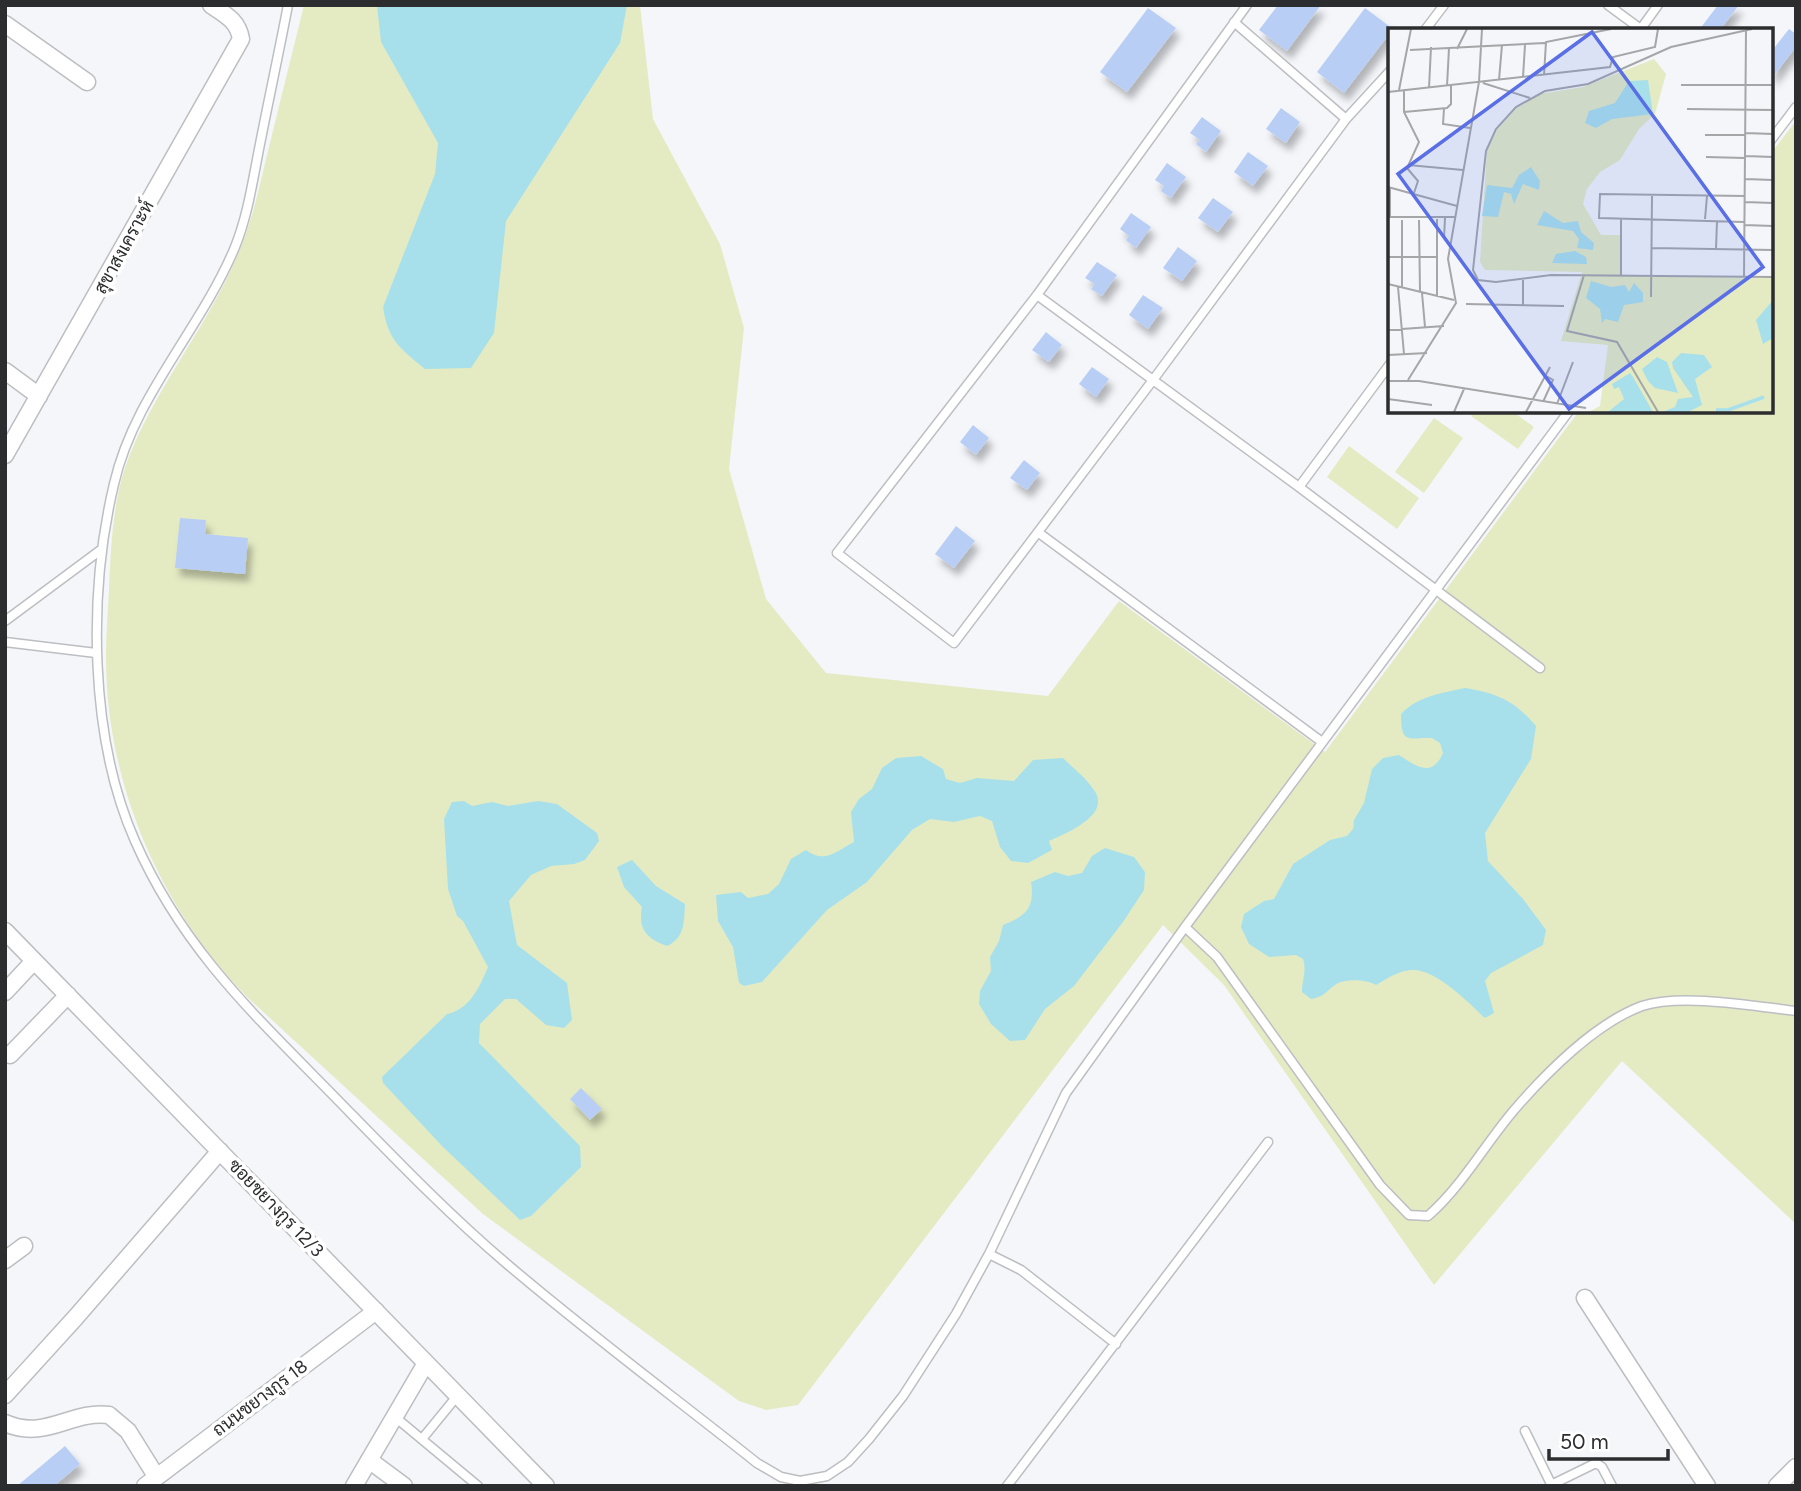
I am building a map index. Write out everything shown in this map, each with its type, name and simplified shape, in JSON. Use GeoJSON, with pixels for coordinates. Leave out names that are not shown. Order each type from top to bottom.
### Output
{"type":"FeatureCollection","features":[{"type":"Feature","properties":{"kind":"street","name":"สุขาสงเคราะห์"},"geometry":{"type":"LineString","coordinates":[[5,455],[242,39],[233,20],[211,5]]}},
{"type":"Feature","properties":{"kind":"street"},"geometry":{"type":"LineString","coordinates":[[5,24],[88,82]]}},
{"type":"Feature","properties":{"kind":"street"},"geometry":{"type":"LineString","coordinates":[[5,371],[40,396]]}},
{"type":"Feature","properties":{"kind":"street","name":"ซอยชยางกูร 12/3"},"geometry":{"type":"LineString","coordinates":[[5,930],[546,1486]]}},
{"type":"Feature","properties":{"kind":"street"},"geometry":{"type":"LineString","coordinates":[[5,992],[34,961]]}},
{"type":"Feature","properties":{"kind":"street"},"geometry":{"type":"LineString","coordinates":[[10,1055],[68,995]]}},
{"type":"Feature","properties":{"kind":"street"},"geometry":{"type":"LineString","coordinates":[[5,1395],[220,1151]]}},
{"type":"Feature","properties":{"kind":"street"},"geometry":{"type":"LineString","coordinates":[[5,1260],[24,1246]]}},
{"type":"Feature","properties":{"kind":"street"},"geometry":{"type":"LineString","coordinates":[[1585,1298],[1707,1486]]}},
{"type":"Feature","properties":{"kind":"street","name":"ถนนชยางกูร 18"},"geometry":{"type":"LineString","coordinates":[[150,1481],[376,1311]]}},
{"type":"Feature","properties":{"kind":"street"},"geometry":{"type":"LineString","coordinates":[[354,1486],[426,1363]]}},
{"type":"Feature","properties":{"kind":"street"},"geometry":{"type":"LineString","coordinates":[[5,1423],[18,1429],[32,1430],[85,1416],[109,1415],[133,1438],[150,1481]]}},
{"type":"Feature","properties":{"kind":"street"},"geometry":{"type":"LineString","coordinates":[[369,1460],[404,1486]]}},
{"type":"Feature","properties":{"kind":"street"},"geometry":{"type":"LineString","coordinates":[[1777,1486],[1796,1467]]}},
{"type":"Feature","properties":{"kind":"lane"},"geometry":{"type":"LineString","coordinates":[[288,5],[246,212],[234,248],[217,283],[161,377],[122,454],[114,483],[102,549],[96,653],[103,723],[117,791],[133,837],[153,880],[179,924],[240,1002],[451,1213],[507,1264],[757,1463],[781,1477],[800,1481],[827,1476],[848,1462],[903,1396],[956,1314],[989,1254],[1066,1093],[1185,927],[1568,413]]}},
{"type":"Feature","properties":{"kind":"lane"},"geometry":{"type":"LineString","coordinates":[[1247,5],[1037,295],[837,553],[954,643],[1039,533],[1346,119],[1388,73]]}},
{"type":"Feature","properties":{"kind":"lane"},"geometry":{"type":"LineString","coordinates":[[1427,28],[1444,5]]}},
{"type":"Feature","properties":{"kind":"lane"},"geometry":{"type":"LineString","coordinates":[[1608,5],[1640,28]]}},
{"type":"Feature","properties":{"kind":"lane"},"geometry":{"type":"LineString","coordinates":[[1642,28],[1658,5]]}},
{"type":"Feature","properties":{"kind":"lane"},"geometry":{"type":"LineString","coordinates":[[1234,22],[1346,119]]}},
{"type":"Feature","properties":{"kind":"lane"},"geometry":{"type":"LineString","coordinates":[[1775,129],[1796,107]]}},
{"type":"Feature","properties":{"kind":"lane"},"geometry":{"type":"LineString","coordinates":[[1037,295],[1540,668]]}},
{"type":"Feature","properties":{"kind":"lane"},"geometry":{"type":"LineString","coordinates":[[1298,486],[1388,368]]}},
{"type":"Feature","properties":{"kind":"lane"},"geometry":{"type":"LineString","coordinates":[[1039,533],[1322,742]]}},
{"type":"Feature","properties":{"kind":"lane"},"geometry":{"type":"LineString","coordinates":[[5,621],[102,549]]}},
{"type":"Feature","properties":{"kind":"lane"},"geometry":{"type":"LineString","coordinates":[[5,642],[96,653]]}},
{"type":"Feature","properties":{"kind":"lane"},"geometry":{"type":"LineString","coordinates":[[1185,927],[1217,957],[1380,1185],[1409,1215],[1428,1216],[1448,1198],[1515,1109],[1561,1062],[1605,1025],[1644,1006],[1685,1000],[1796,1011]]}},
{"type":"Feature","properties":{"kind":"lane"},"geometry":{"type":"LineString","coordinates":[[1007,1486],[1268,1142]]}},
{"type":"Feature","properties":{"kind":"lane"},"geometry":{"type":"LineString","coordinates":[[989,1254],[1021,1270],[1116,1344]]}},
{"type":"Feature","properties":{"kind":"lane"},"geometry":{"type":"LineString","coordinates":[[422,1440],[458,1395]]}},
{"type":"Feature","properties":{"kind":"lane"},"geometry":{"type":"LineString","coordinates":[[395,1417],[478,1486]]}},
{"type":"Feature","properties":{"kind":"lane"},"geometry":{"type":"LineString","coordinates":[[1525,1431],[1551,1485],[1595,1463],[1602,1467],[1612,1486]]}},
{"type":"Feature","properties":{"kind":"green space"},"geometry":{"type":"Polygon","coordinates":[[[304,5],[640,5],[653,119],[720,244],[744,328],[729,469],[766,599],[826,673],[1048,696],[1119,601],[1325,752],[1578,413],[1773,413],[1773,150],[1796,121],[1796,1224],[1622,1061],[1434,1285],[1224,985],[1163,925],[798,1405],[766,1410],[739,1401],[483,1214],[247,997],[216,962],[188,924],[149,852],[121,775],[108,695],[106,638],[112,537],[117,502],[131,452],[156,400],[228,275],[245,237],[304,5]]]}},
{"type":"Feature","properties":{"kind":"green space"},"geometry":{"type":"Polygon","coordinates":[[[1473,413],[1515,413],[1534,427],[1518,449],[1471,416],[1473,413]]]}},
{"type":"Feature","properties":{"kind":"green space"},"geometry":{"type":"Polygon","coordinates":[[[1434,418],[1463,438],[1424,493],[1395,472],[1434,418]]]}},
{"type":"Feature","properties":{"kind":"green space"},"geometry":{"type":"Polygon","coordinates":[[[1349,446],[1419,498],[1397,529],[1327,477],[1349,446]]]}},
{"type":"Feature","properties":{"kind":"water"},"geometry":{"type":"Polygon","coordinates":[[[377,5],[627,5],[620,43],[506,221],[494,333],[471,368],[425,369],[396,343],[385,319],[383,307],[435,174],[438,143],[381,42],[377,5]]]}},
{"type":"Feature","properties":{"kind":"water"},"geometry":{"type":"Polygon","coordinates":[[[1465,688],[1487,693],[1513,704],[1536,726],[1531,759],[1485,833],[1488,861],[1523,899],[1546,930],[1543,945],[1491,973],[1485,981],[1494,1013],[1485,1018],[1441,981],[1421,971],[1412,970],[1398,973],[1376,985],[1350,980],[1341,982],[1321,996],[1311,999],[1302,992],[1303,959],[1296,955],[1269,957],[1249,944],[1241,927],[1244,914],[1264,901],[1274,899],[1293,864],[1330,840],[1347,836],[1353,829],[1354,820],[1364,803],[1372,769],[1383,758],[1399,755],[1424,768],[1434,766],[1439,761],[1443,753],[1440,743],[1432,738],[1408,738],[1403,731],[1401,714],[1423,699],[1465,688]]]}},
{"type":"Feature","properties":{"kind":"water"},"geometry":{"type":"Polygon","coordinates":[[[921,756],[943,769],[946,779],[960,783],[977,778],[1014,781],[1033,760],[1063,758],[1094,790],[1098,799],[1097,807],[1085,822],[1049,841],[1052,850],[1028,863],[1011,861],[1000,847],[992,821],[980,816],[954,822],[930,819],[912,830],[867,882],[827,910],[762,982],[744,986],[739,983],[733,947],[718,921],[716,895],[741,892],[748,898],[768,894],[779,884],[791,859],[806,850],[819,856],[830,855],[854,842],[851,812],[859,799],[872,789],[882,768],[896,758],[921,756]]]}},
{"type":"Feature","properties":{"kind":"water"},"geometry":{"type":"Polygon","coordinates":[[[464,801],[472,806],[492,802],[508,806],[538,801],[557,804],[597,833],[599,841],[585,860],[551,866],[531,875],[509,901],[517,945],[567,983],[572,1020],[564,1028],[546,1025],[516,999],[505,999],[480,1024],[479,1043],[580,1146],[581,1167],[531,1216],[520,1220],[443,1147],[383,1083],[382,1077],[447,1014],[468,1002],[488,967],[463,921],[457,916],[448,889],[444,819],[452,802],[464,801]]]}},
{"type":"Feature","properties":{"kind":"water"},"geometry":{"type":"Polygon","coordinates":[[[1105,848],[1134,857],[1145,872],[1144,890],[1074,986],[1045,1009],[1025,1040],[1010,1041],[991,1024],[979,1004],[980,991],[991,971],[990,957],[999,941],[1003,925],[1027,910],[1032,898],[1031,882],[1055,872],[1068,876],[1082,873],[1092,856],[1105,848]]]}},
{"type":"Feature","properties":{"kind":"water"},"geometry":{"type":"Polygon","coordinates":[[[632,860],[656,886],[685,904],[684,923],[680,934],[667,946],[645,932],[641,921],[642,907],[624,887],[617,867],[632,860]]]}},
{"type":"Feature","properties":{"kind":"building"},"geometry":{"type":"Polygon","coordinates":[[[1278,5],[1321,5],[1287,51],[1259,30],[1278,5]]]}},
{"type":"Feature","properties":{"kind":"building"},"geometry":{"type":"Polygon","coordinates":[[[1718,5],[1739,5],[1722,28],[1701,28],[1718,5]]]}},
{"type":"Feature","properties":{"kind":"building"},"geometry":{"type":"Polygon","coordinates":[[[1148,8],[1176,28],[1127,92],[1100,72],[1148,8]]]}},
{"type":"Feature","properties":{"kind":"building"},"geometry":{"type":"Polygon","coordinates":[[[1365,8],[1392,28],[1388,28],[1388,36],[1344,93],[1317,72],[1365,8]]]}},
{"type":"Feature","properties":{"kind":"building"},"geometry":{"type":"Polygon","coordinates":[[[1789,29],[1796,34],[1796,47],[1773,76],[1773,49],[1789,29]]]}},
{"type":"Feature","properties":{"kind":"building"},"geometry":{"type":"Polygon","coordinates":[[[1281,108],[1300,122],[1286,143],[1266,129],[1281,108]]]}},
{"type":"Feature","properties":{"kind":"building"},"geometry":{"type":"Polygon","coordinates":[[[1202,117],[1221,131],[1206,152],[1196,144],[1200,140],[1190,133],[1202,117]]]}},
{"type":"Feature","properties":{"kind":"building"},"geometry":{"type":"Polygon","coordinates":[[[1248,152],[1268,166],[1253,186],[1234,172],[1248,152]]]}},
{"type":"Feature","properties":{"kind":"building"},"geometry":{"type":"Polygon","coordinates":[[[1167,163],[1186,177],[1171,198],[1161,191],[1164,186],[1155,180],[1167,163]]]}},
{"type":"Feature","properties":{"kind":"building"},"geometry":{"type":"Polygon","coordinates":[[[1213,198],[1233,212],[1218,232],[1198,218],[1213,198]]]}},
{"type":"Feature","properties":{"kind":"building"},"geometry":{"type":"Polygon","coordinates":[[[1131,213],[1151,227],[1136,248],[1126,240],[1129,236],[1120,229],[1131,213]]]}},
{"type":"Feature","properties":{"kind":"building"},"geometry":{"type":"Polygon","coordinates":[[[1178,247],[1197,261],[1182,281],[1163,268],[1178,247]]]}},
{"type":"Feature","properties":{"kind":"building"},"geometry":{"type":"Polygon","coordinates":[[[1097,262],[1117,275],[1102,296],[1091,289],[1095,284],[1085,278],[1097,262]]]}},
{"type":"Feature","properties":{"kind":"building"},"geometry":{"type":"Polygon","coordinates":[[[1143,295],[1163,308],[1148,329],[1129,315],[1143,295]]]}},
{"type":"Feature","properties":{"kind":"building"},"geometry":{"type":"Polygon","coordinates":[[[1046,332],[1062,345],[1049,362],[1032,350],[1046,332]]]}},
{"type":"Feature","properties":{"kind":"building"},"geometry":{"type":"Polygon","coordinates":[[[1092,367],[1109,379],[1096,397],[1079,384],[1092,367]]]}},
{"type":"Feature","properties":{"kind":"building"},"geometry":{"type":"Polygon","coordinates":[[[973,425],[989,438],[976,455],[960,442],[973,425]]]}},
{"type":"Feature","properties":{"kind":"building"},"geometry":{"type":"Polygon","coordinates":[[[1024,460],[1040,473],[1027,490],[1010,478],[1024,460]]]}},
{"type":"Feature","properties":{"kind":"building"},"geometry":{"type":"Polygon","coordinates":[[[180,518],[206,520],[205,534],[248,538],[245,574],[175,568],[180,518]]]}},
{"type":"Feature","properties":{"kind":"building"},"geometry":{"type":"Polygon","coordinates":[[[956,526],[975,541],[954,568],[935,554],[956,526]]]}},
{"type":"Feature","properties":{"kind":"building"},"geometry":{"type":"Polygon","coordinates":[[[581,1088],[602,1109],[590,1120],[570,1099],[581,1088]]]}},
{"type":"Feature","properties":{"kind":"building"},"geometry":{"type":"Polygon","coordinates":[[[65,1446],[80,1464],[54,1486],[17,1486],[65,1446]]]}}]}
